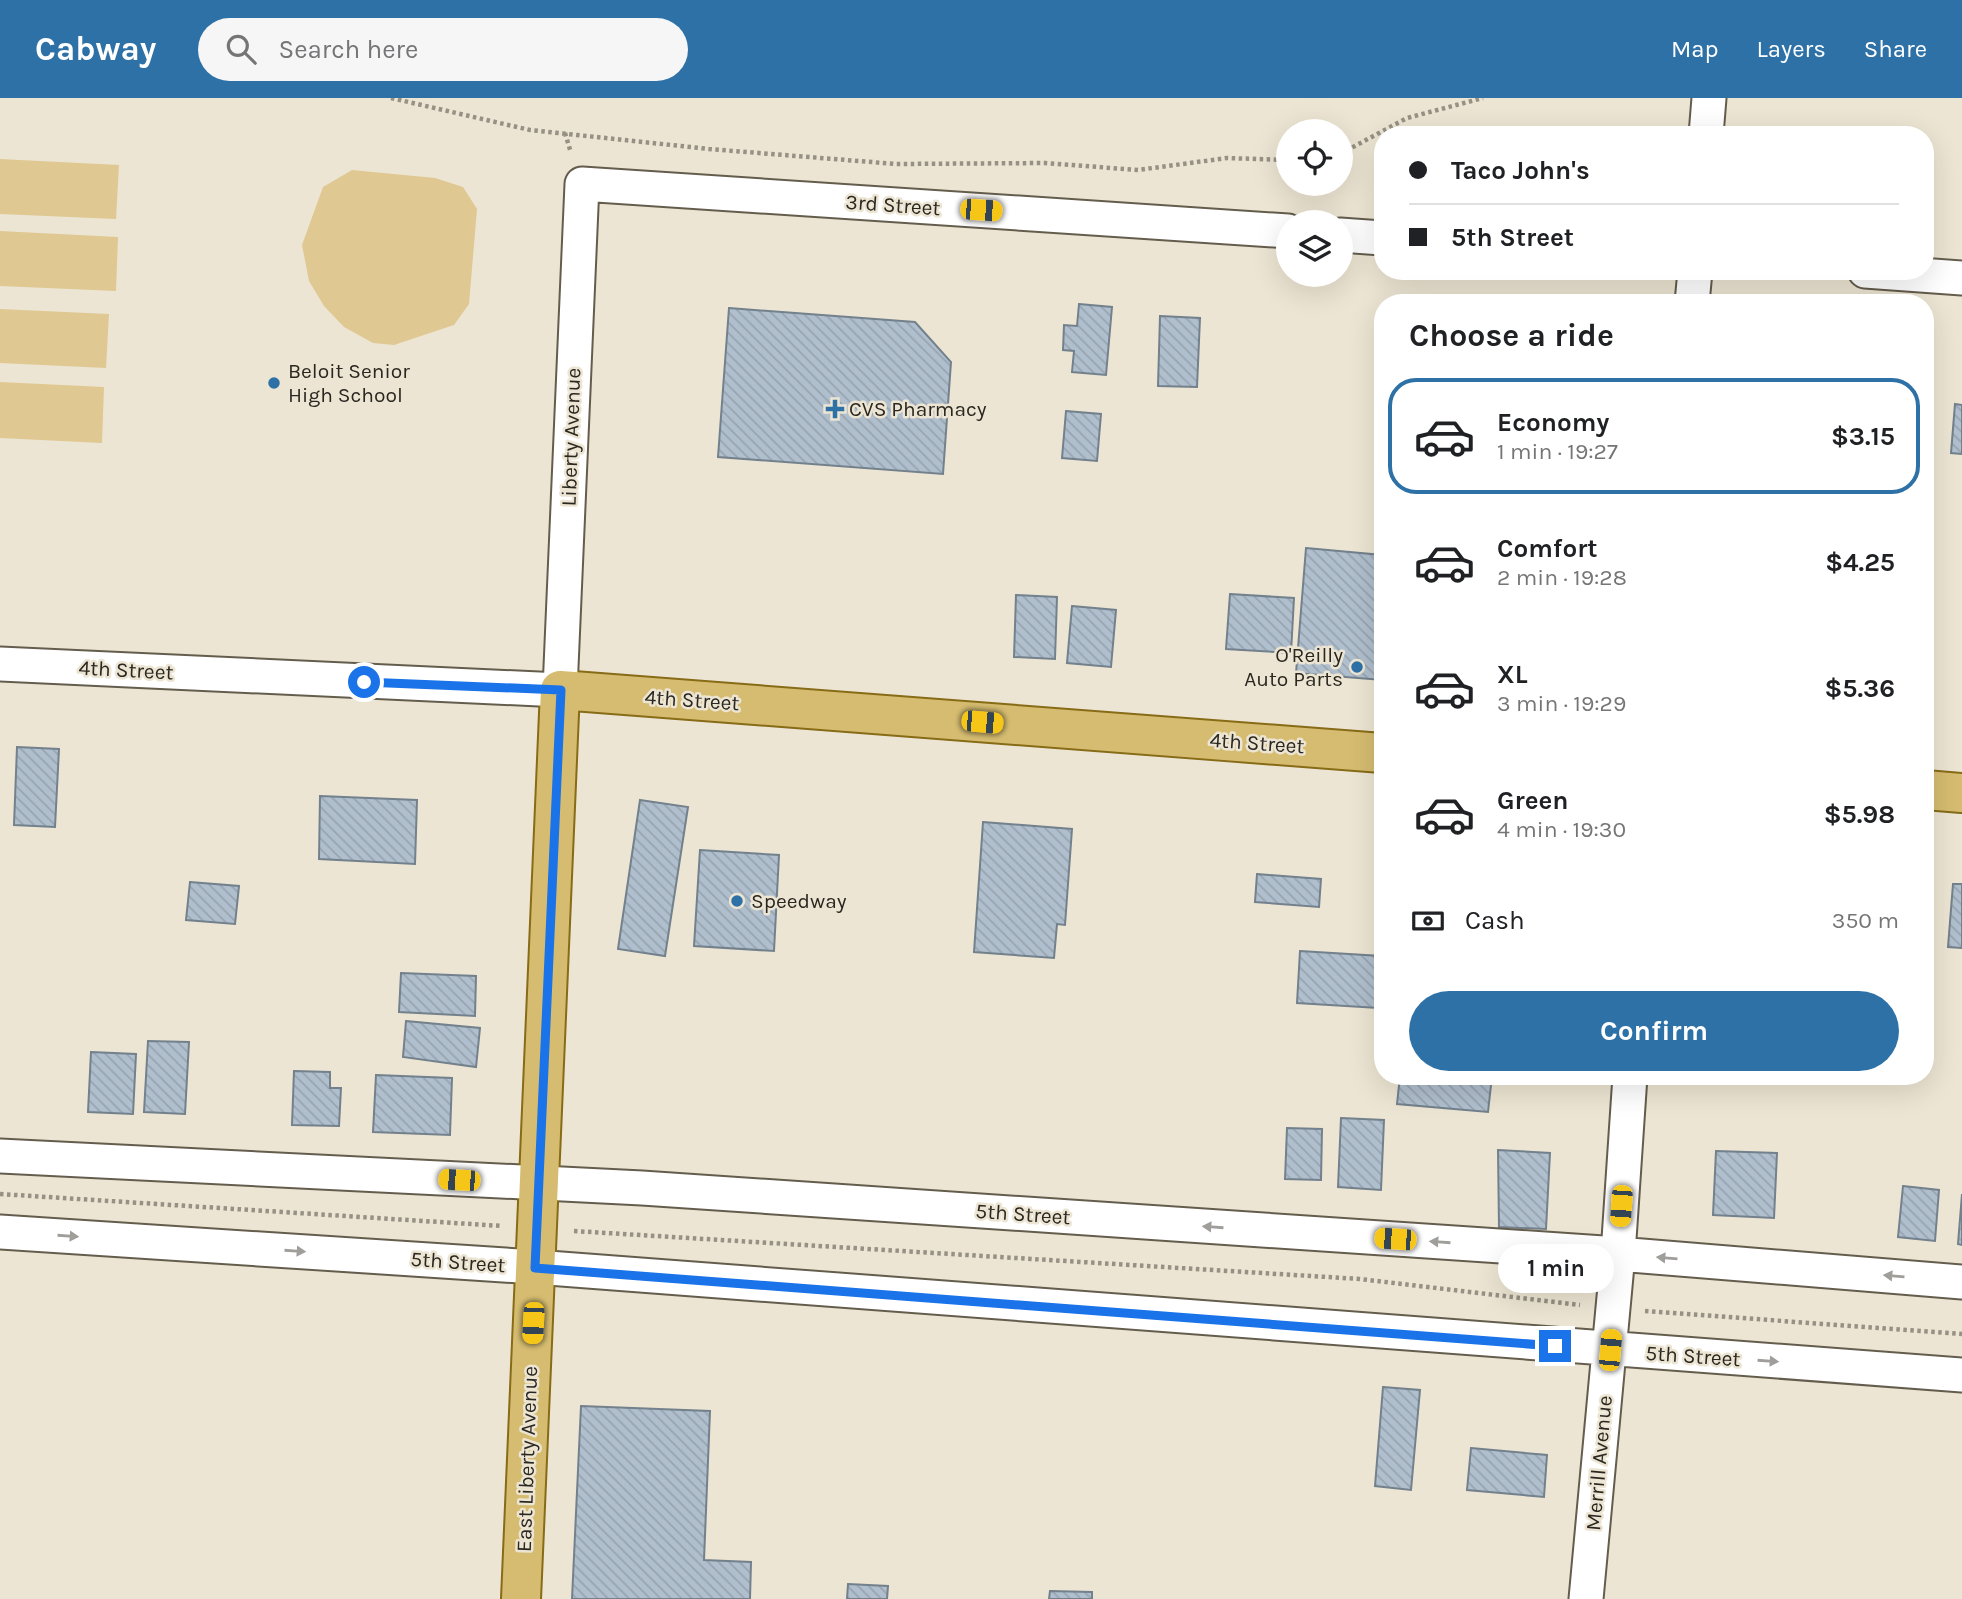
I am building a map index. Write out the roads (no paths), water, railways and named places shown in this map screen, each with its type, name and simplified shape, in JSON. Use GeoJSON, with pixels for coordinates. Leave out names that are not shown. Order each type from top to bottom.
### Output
{"type":"FeatureCollection","features":[{"type":"Feature","properties":{"kind":"main road","name":"4th Street"},"geometry":{"type":"LineString","coordinates":[[561,690],[1374,751]]}},
{"type":"Feature","properties":{"kind":"main road","name":"East Liberty Avenue"},"geometry":{"type":"LineString","coordinates":[[522,1599],[561,690]]}},
{"type":"Feature","properties":{"kind":"main road"},"geometry":{"type":"LineString","coordinates":[[1934,791],[1962,793]]}},
{"type":"Feature","properties":{"kind":"street"},"geometry":{"type":"LineString","coordinates":[[1707,126],[1709,98]]}},
{"type":"Feature","properties":{"kind":"street","name":"3rd Street"},"geometry":{"type":"LineString","coordinates":[[582,184],[1276,230]]}},
{"type":"Feature","properties":{"kind":"street","name":"Liberty Avenue"},"geometry":{"type":"LineString","coordinates":[[561,690],[582,184]]}},
{"type":"Feature","properties":{"kind":"street"},"geometry":{"type":"LineString","coordinates":[[1353,236],[1374,237]]}},
{"type":"Feature","properties":{"kind":"street"},"geometry":{"type":"LineString","coordinates":[[1934,276],[1962,278]]}},
{"type":"Feature","properties":{"kind":"street","name":"4th Street"},"geometry":{"type":"LineString","coordinates":[[0,664],[561,690]]}},
{"type":"Feature","properties":{"kind":"street","name":"Merrill Avenue"},"geometry":{"type":"LineString","coordinates":[[1586,1599],[1610,1350],[1629,1085]]}},
{"type":"Feature","properties":{"kind":"street","name":"5th Street"},"geometry":{"type":"LineString","coordinates":[[0,1156],[670,1190],[1618,1254],[1962,1282]]}},
{"type":"Feature","properties":{"kind":"street","name":"5th Street"},"geometry":{"type":"LineString","coordinates":[[0,1232],[535,1268],[1962,1375]]}},
{"type":"Feature","properties":{"kind":"place","name":"Beloit Senior High School"},"geometry":{"type":"Point","coordinates":[274,383]}},
{"type":"Feature","properties":{"kind":"place","name":"CVS Pharmacy"},"geometry":{"type":"Point","coordinates":[835,409]}},
{"type":"Feature","properties":{"kind":"place","name":"O'Reilly Auto Parts"},"geometry":{"type":"Point","coordinates":[1357,667]}},
{"type":"Feature","properties":{"kind":"place","name":"Speedway"},"geometry":{"type":"Point","coordinates":[737,901]}}]}
